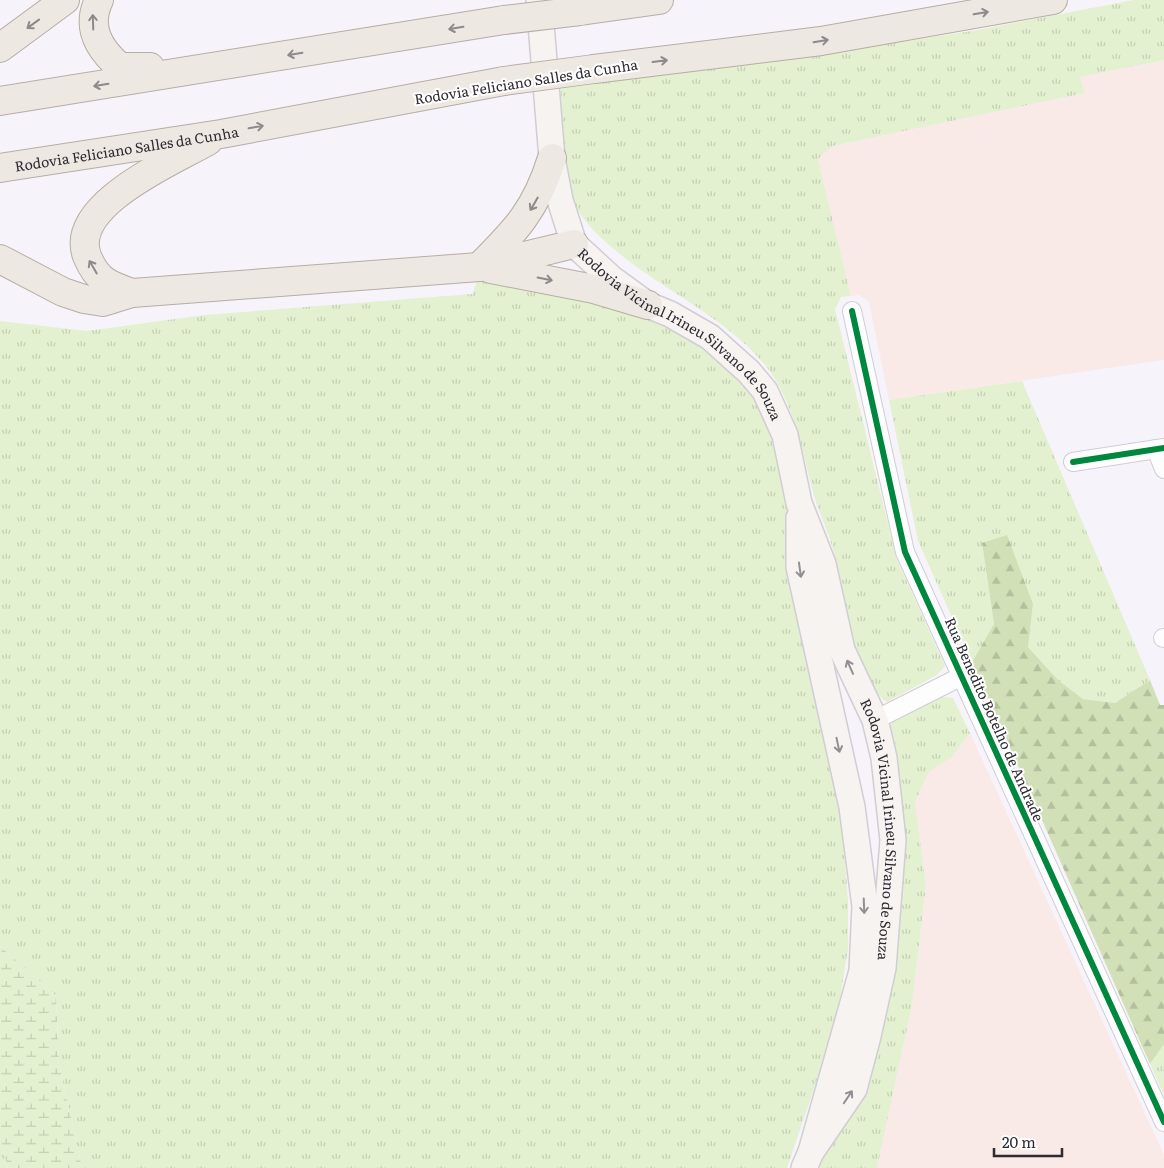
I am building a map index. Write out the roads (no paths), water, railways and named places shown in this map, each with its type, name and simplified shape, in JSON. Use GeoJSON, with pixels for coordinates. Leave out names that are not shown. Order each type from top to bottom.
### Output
{"type":"FeatureCollection","features":[{"type":"Feature","properties":{"kind":"main road"},"geometry":{"type":"LineString","coordinates":[[0,48],[65,0]]}},
{"type":"Feature","properties":{"kind":"main road"},"geometry":{"type":"LineString","coordinates":[[99,0],[93,12],[94,32],[101,48],[120,67],[236,63]]}},
{"type":"Feature","properties":{"kind":"main road","name":"Rodovia Vicinal Irineu Silvano de Souza"},"geometry":{"type":"LineString","coordinates":[[539,0],[552,158],[560,200],[574,244],[611,278],[648,305],[670,314],[710,338],[749,372],[765,392],[785,435],[799,504],[822,564],[842,650],[872,714],[891,806],[893,840],[890,902],[883,968],[854,1089],[808,1160]]}},
{"type":"Feature","properties":{"kind":"main road"},"geometry":{"type":"LineString","coordinates":[[0,101],[504,20],[659,0]]}},
{"type":"Feature","properties":{"kind":"main road","name":"Rodovia Feliciano Salles da Cunha"},"geometry":{"type":"LineString","coordinates":[[0,168],[221,134],[504,82],[821,41],[1053,0]]}},
{"type":"Feature","properties":{"kind":"main road"},"geometry":{"type":"LineString","coordinates":[[132,293],[105,283],[93,270],[86,254],[84,240],[90,223],[119,192],[221,134]]}},
{"type":"Feature","properties":{"kind":"main road"},"geometry":{"type":"LineString","coordinates":[[479,267],[508,238],[530,211],[541,192],[552,158]]}},
{"type":"Feature","properties":{"kind":"main road"},"geometry":{"type":"LineString","coordinates":[[0,259],[63,292],[84,299],[103,302],[132,293],[479,267],[574,244]]}},
{"type":"Feature","properties":{"kind":"main road"},"geometry":{"type":"LineString","coordinates":[[479,267],[594,289],[648,305]]}},
{"type":"Feature","properties":{"kind":"main road","name":"Rodovia Vicinal Irineu Silvano de Souza"},"geometry":{"type":"LineString","coordinates":[[799,504],[799,567],[852,807],[865,906],[862,971],[808,1160]]}},
{"type":"Feature","properties":{"kind":"main road"},"geometry":{"type":"LineString","coordinates":[[832,719],[848,707],[859,706],[872,714]]}},
{"type":"Feature","properties":{"kind":"main road"},"geometry":{"type":"LineString","coordinates":[[852,807],[872,814],[882,812],[891,806]]}},
{"type":"Feature","properties":{"kind":"street","name":"Rua Benedito Botelho de Andrade"},"geometry":{"type":"LineString","coordinates":[[852,311],[905,552],[1164,1122]]}},
{"type":"Feature","properties":{"kind":"street"},"geometry":{"type":"LineString","coordinates":[[1073,462],[1160,449],[1164,469]]}},
{"type":"Feature","properties":{"kind":"street"},"geometry":{"type":"LineString","coordinates":[[872,714],[962,676]]}}]}
